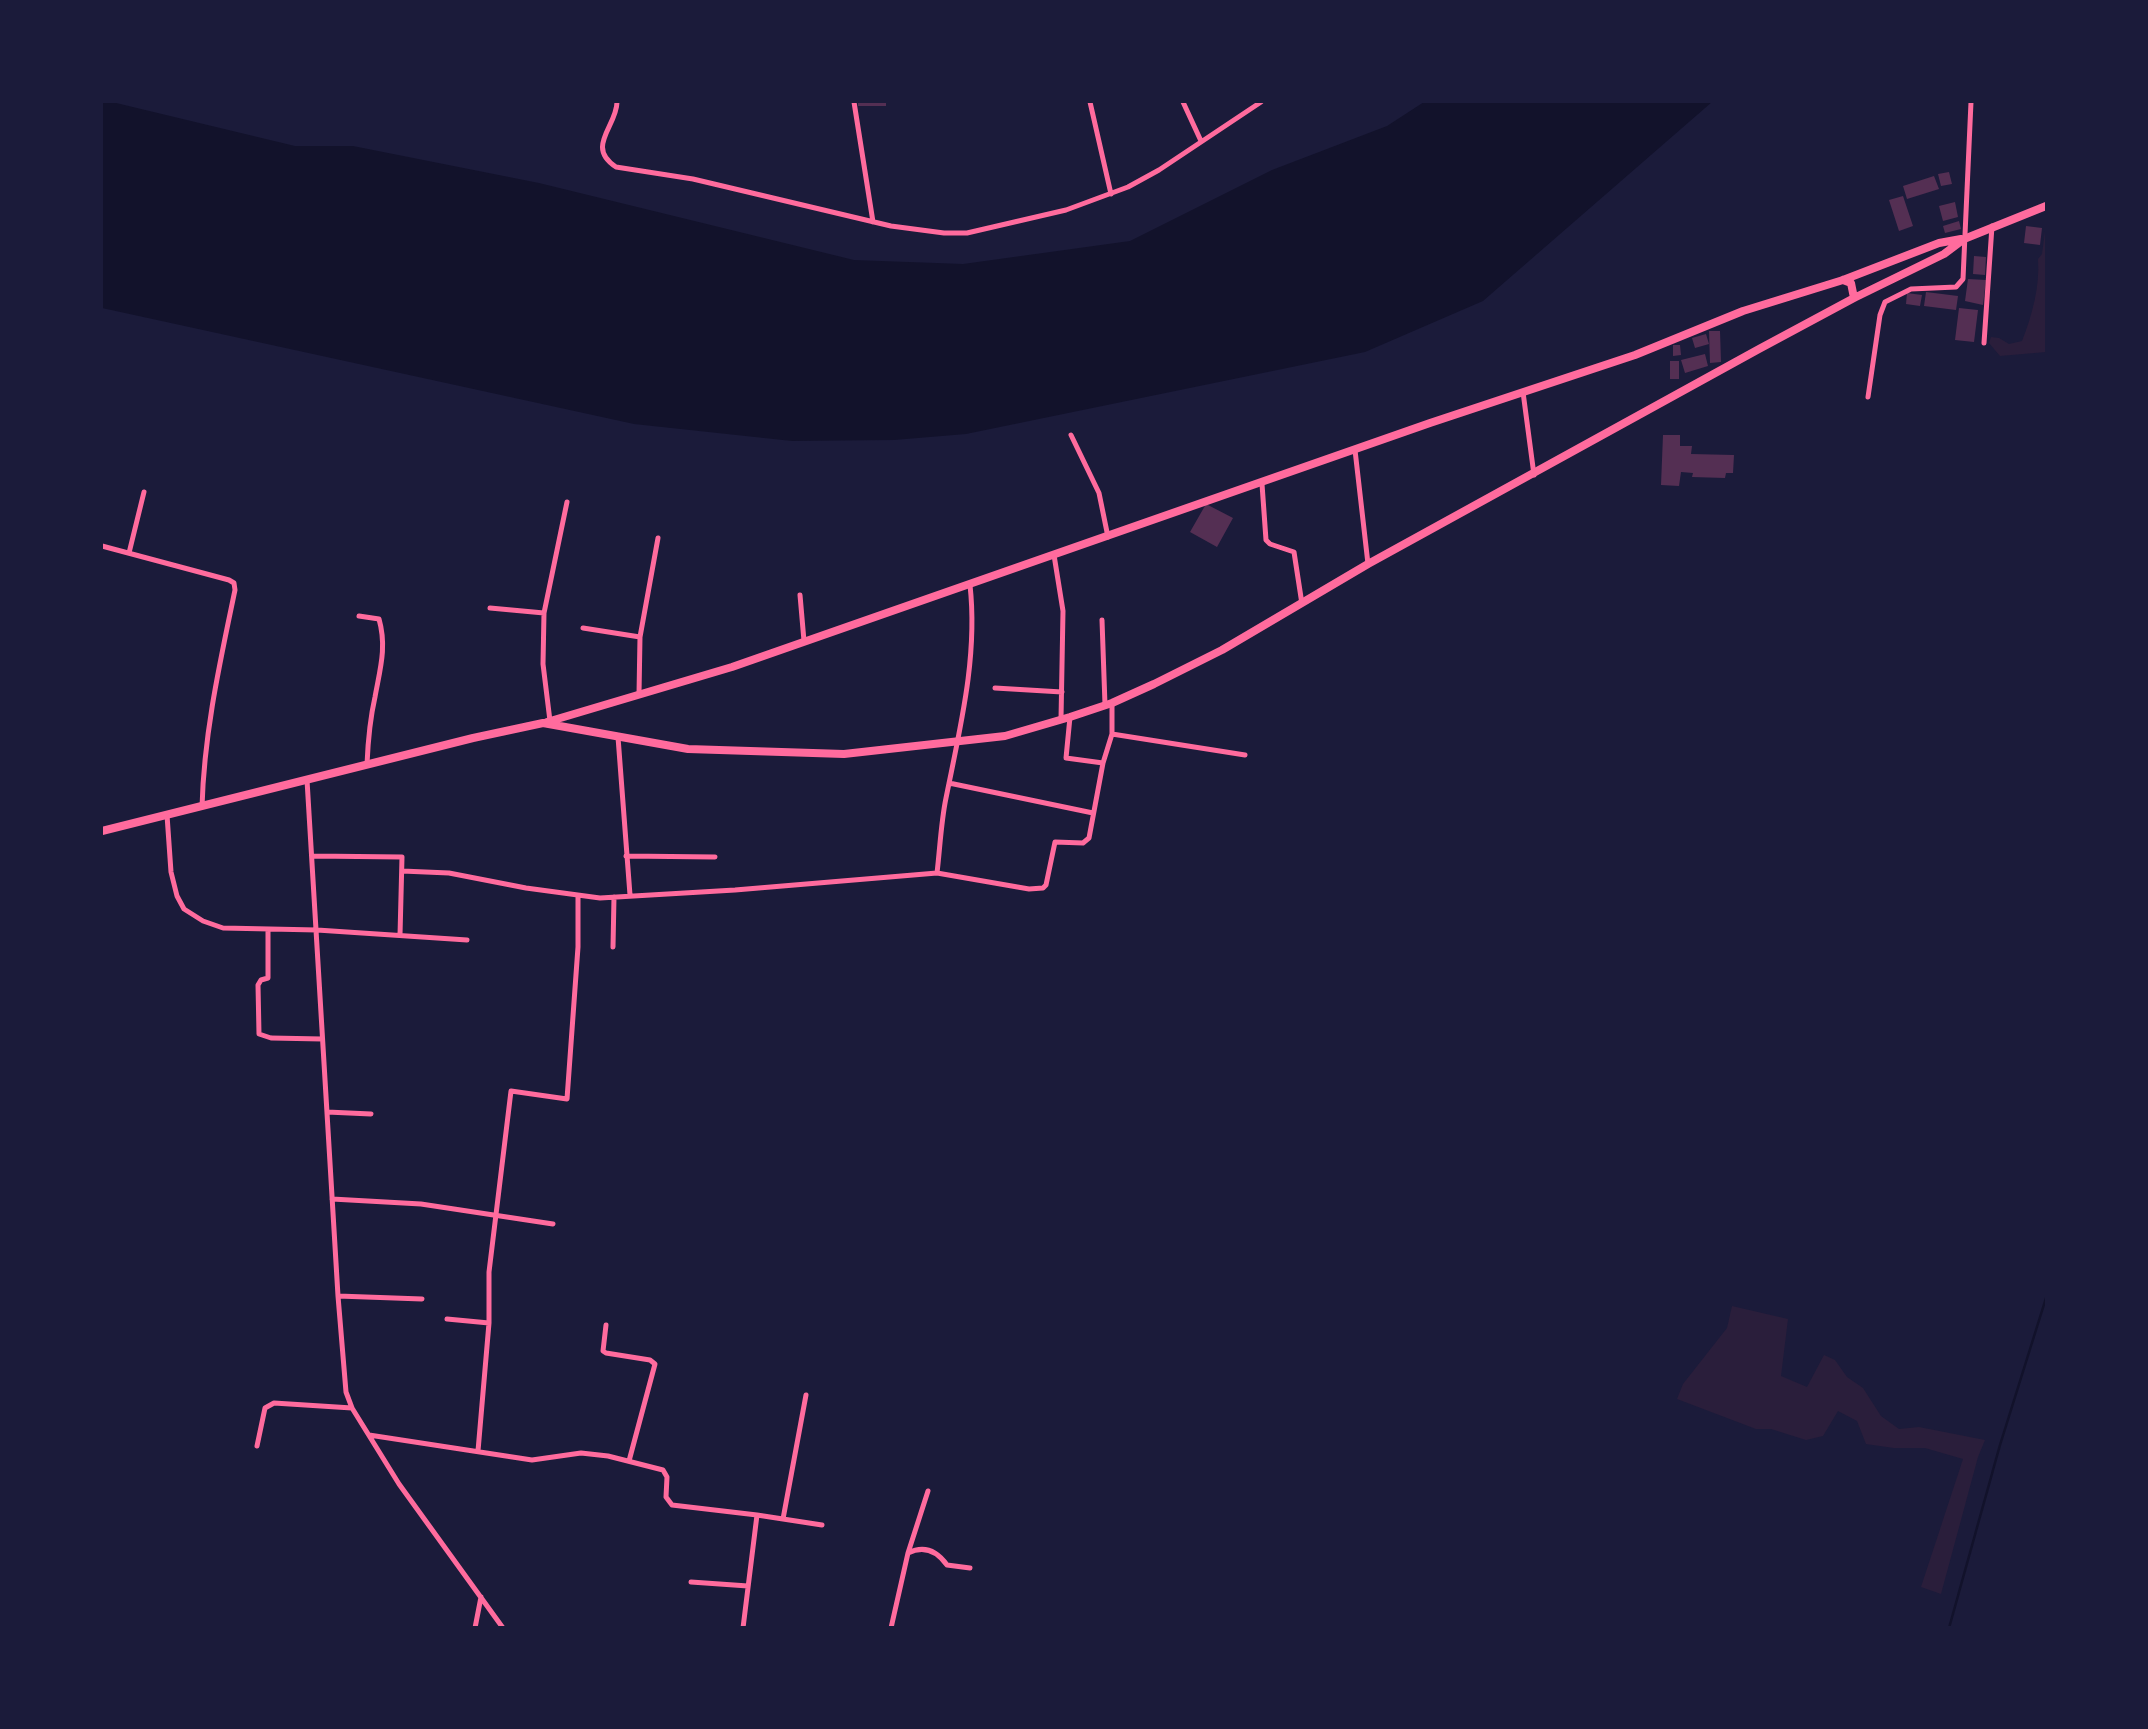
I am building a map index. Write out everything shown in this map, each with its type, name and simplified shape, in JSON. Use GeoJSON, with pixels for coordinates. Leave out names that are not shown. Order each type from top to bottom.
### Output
{"type":"FeatureCollection","features":[{"type":"Feature","properties":{"kind":"main road"},"geometry":{"type":"LineString","coordinates":[[546,722],[688,749],[844,754],[1005,736],[1108,704],[1222,650],[1368,564],[1854,298],[1944,254],[1964,239],[2046,206]]}},
{"type":"Feature","properties":{"kind":"main road"},"geometry":{"type":"LineString","coordinates":[[102,831],[546,722],[732,667],[1640,353],[1743,312],[1843,281],[1939,243],[1964,239]]}},
{"type":"Feature","properties":{"kind":"main road"},"geometry":{"type":"LineString","coordinates":[[1843,281],[1851,284],[1854,298]]}},
{"type":"Feature","properties":{"kind":"main road"},"geometry":{"type":"LineString","coordinates":[[589,709],[579,717],[580,725],[589,731]]}},
{"type":"Feature","properties":{"kind":"street"},"geometry":{"type":"LineString","coordinates":[[617,102],[617,114],[604,134],[603,145],[608,161],[616,167],[693,179],[891,226],[944,233],[967,233],[1066,210],[1111,194],[1159,170],[1261,102]]}},
{"type":"Feature","properties":{"kind":"street"},"geometry":{"type":"LineString","coordinates":[[854,102],[873,222]]}},
{"type":"Feature","properties":{"kind":"street"},"geometry":{"type":"LineString","coordinates":[[1090,102],[1111,194]]}},
{"type":"Feature","properties":{"kind":"street"},"geometry":{"type":"LineString","coordinates":[[1183,102],[1201,141]]}},
{"type":"Feature","properties":{"kind":"street"},"geometry":{"type":"LineString","coordinates":[[1868,397],[1880,316],[1885,302],[1911,289],[1959,286],[1964,274],[1972,102]]}},
{"type":"Feature","properties":{"kind":"street"},"geometry":{"type":"LineString","coordinates":[[1984,343],[1993,226]]}},
{"type":"Feature","properties":{"kind":"street"},"geometry":{"type":"LineString","coordinates":[[1523,392],[1534,475]]}},
{"type":"Feature","properties":{"kind":"street"},"geometry":{"type":"LineString","coordinates":[[1071,435],[1099,494],[1108,537]]}},
{"type":"Feature","properties":{"kind":"street"},"geometry":{"type":"LineString","coordinates":[[1355,450],[1368,564]]}},
{"type":"Feature","properties":{"kind":"street"},"geometry":{"type":"LineString","coordinates":[[1262,484],[1266,540],[1270,544],[1294,552],[1303,604]]}},
{"type":"Feature","properties":{"kind":"street"},"geometry":{"type":"LineString","coordinates":[[129,553],[144,492]]}},
{"type":"Feature","properties":{"kind":"street"},"geometry":{"type":"LineString","coordinates":[[546,722],[544,613],[567,502]]}},
{"type":"Feature","properties":{"kind":"street"},"geometry":{"type":"LineString","coordinates":[[639,694],[640,637],[658,538]]}},
{"type":"Feature","properties":{"kind":"street"},"geometry":{"type":"LineString","coordinates":[[102,546],[234,583],[215,685],[203,777],[202,807]]}},
{"type":"Feature","properties":{"kind":"street"},"geometry":{"type":"LineString","coordinates":[[1054,555],[1063,611],[1062,692],[1066,718],[1066,758],[1103,763]]}},
{"type":"Feature","properties":{"kind":"street"},"geometry":{"type":"LineString","coordinates":[[937,873],[949,783],[959,742],[973,632],[970,585]]}},
{"type":"Feature","properties":{"kind":"street"},"geometry":{"type":"LineString","coordinates":[[800,595],[804,641]]}},
{"type":"Feature","properties":{"kind":"street"},"geometry":{"type":"LineString","coordinates":[[490,608],[544,613]]}},
{"type":"Feature","properties":{"kind":"street"},"geometry":{"type":"LineString","coordinates":[[359,616],[379,619],[383,634],[383,661],[370,724],[367,764]]}},
{"type":"Feature","properties":{"kind":"street"},"geometry":{"type":"LineString","coordinates":[[402,871],[449,873],[579,896],[614,897],[937,873],[1029,889],[1043,888],[1046,885],[1055,842],[1086,842],[1089,838],[1103,763],[1112,734],[1102,620]]}},
{"type":"Feature","properties":{"kind":"street"},"geometry":{"type":"LineString","coordinates":[[583,628],[640,637]]}},
{"type":"Feature","properties":{"kind":"street"},"geometry":{"type":"LineString","coordinates":[[995,688],[1062,692]]}},
{"type":"Feature","properties":{"kind":"street"},"geometry":{"type":"LineString","coordinates":[[1112,734],[1245,755]]}},
{"type":"Feature","properties":{"kind":"street"},"geometry":{"type":"LineString","coordinates":[[618,737],[630,895]]}},
{"type":"Feature","properties":{"kind":"street"},"geometry":{"type":"LineString","coordinates":[[307,780],[346,1392],[352,1408],[399,1484],[503,1628]]}},
{"type":"Feature","properties":{"kind":"street"},"geometry":{"type":"LineString","coordinates":[[949,783],[1093,813]]}},
{"type":"Feature","properties":{"kind":"street"},"geometry":{"type":"LineString","coordinates":[[167,815],[171,872],[184,909],[193,917],[223,928],[317,930],[467,940]]}},
{"type":"Feature","properties":{"kind":"street"},"geometry":{"type":"LineString","coordinates":[[313,856],[402,857],[400,935]]}},
{"type":"Feature","properties":{"kind":"street"},"geometry":{"type":"LineString","coordinates":[[626,856],[715,857]]}},
{"type":"Feature","properties":{"kind":"street"},"geometry":{"type":"LineString","coordinates":[[478,1451],[489,1323],[488,1287],[511,1091],[566,1099],[578,947],[579,896]]}},
{"type":"Feature","properties":{"kind":"street"},"geometry":{"type":"LineString","coordinates":[[613,947],[614,897]]}},
{"type":"Feature","properties":{"kind":"street"},"geometry":{"type":"LineString","coordinates":[[268,930],[268,978],[261,980],[258,985],[259,1034],[271,1038],[322,1039]]}},
{"type":"Feature","properties":{"kind":"street"},"geometry":{"type":"LineString","coordinates":[[327,1112],[371,1114]]}},
{"type":"Feature","properties":{"kind":"street"},"geometry":{"type":"LineString","coordinates":[[332,1199],[421,1204],[552,1224]]}},
{"type":"Feature","properties":{"kind":"street"},"geometry":{"type":"LineString","coordinates":[[338,1296],[422,1299]]}},
{"type":"Feature","properties":{"kind":"street"},"geometry":{"type":"LineString","coordinates":[[447,1319],[489,1323]]}},
{"type":"Feature","properties":{"kind":"street"},"geometry":{"type":"LineString","coordinates":[[606,1325],[603,1351],[650,1360],[655,1364],[629,1461]]}},
{"type":"Feature","properties":{"kind":"street"},"geometry":{"type":"LineString","coordinates":[[783,1519],[806,1395]]}},
{"type":"Feature","properties":{"kind":"street"},"geometry":{"type":"LineString","coordinates":[[257,1446],[265,1408],[274,1403],[352,1408]]}},
{"type":"Feature","properties":{"kind":"street"},"geometry":{"type":"LineString","coordinates":[[369,1435],[532,1460],[581,1453],[608,1456],[663,1470],[667,1477],[666,1497],[672,1505],[822,1525]]}},
{"type":"Feature","properties":{"kind":"street"},"geometry":{"type":"LineString","coordinates":[[891,1628],[908,1553],[928,1491]]}},
{"type":"Feature","properties":{"kind":"street"},"geometry":{"type":"LineString","coordinates":[[743,1628],[757,1516]]}},
{"type":"Feature","properties":{"kind":"street"},"geometry":{"type":"LineString","coordinates":[[908,1553],[912,1550],[929,1550],[935,1552],[947,1565],[970,1568]]}},
{"type":"Feature","properties":{"kind":"street"},"geometry":{"type":"LineString","coordinates":[[691,1582],[748,1586]]}},
{"type":"Feature","properties":{"kind":"street"},"geometry":{"type":"LineString","coordinates":[[475,1628],[481,1597]]}},
{"type":"Feature","properties":{"kind":"shaded area"},"geometry":{"type":"Polygon","coordinates":[[[102,102],[112,102],[295,146],[353,146],[539,183],[854,260],[963,264],[1130,241],[1272,170],[1387,126],[1424,102],[1712,102],[1483,301],[1365,352],[966,434],[894,440],[792,441],[634,424],[102,308],[102,102]]]}},
{"type":"Feature","properties":{"kind":"shaded area"},"geometry":{"type":"Polygon","coordinates":[[[2046,224],[2046,352],[2000,356],[1989,343],[1991,337],[2009,344],[2022,341],[2026,331],[2035,301],[2038,259],[2042,254],[2046,224]]]}},
{"type":"Feature","properties":{"kind":"shaded area"},"geometry":{"type":"Polygon","coordinates":[[[1732,1306],[1788,1319],[1781,1376],[1807,1387],[1824,1355],[1835,1360],[1847,1377],[1863,1388],[1881,1416],[1899,1429],[1919,1427],[1985,1440],[1941,1594],[1921,1587],[1963,1459],[1925,1448],[1866,1444],[1857,1421],[1838,1411],[1823,1436],[1806,1440],[1771,1429],[1756,1429],[1677,1399],[1683,1384],[1727,1328],[1732,1306]]]}},
{"type":"Feature","properties":{"kind":"building"},"geometry":{"type":"Polygon","coordinates":[[[858,102],[886,102],[886,106],[858,106],[858,102]]]}},
{"type":"Feature","properties":{"kind":"building"},"geometry":{"type":"Polygon","coordinates":[[[1949,172],[1952,184],[1941,186],[1938,174],[1949,172]]]}},
{"type":"Feature","properties":{"kind":"building"},"geometry":{"type":"Polygon","coordinates":[[[1934,176],[1939,189],[1907,199],[1903,186],[1934,176]]]}},
{"type":"Feature","properties":{"kind":"building"},"geometry":{"type":"Polygon","coordinates":[[[1903,196],[1913,226],[1899,231],[1889,200],[1903,196]]]}},
{"type":"Feature","properties":{"kind":"building"},"geometry":{"type":"Polygon","coordinates":[[[1955,202],[1958,217],[1943,221],[1939,206],[1955,202]]]}},
{"type":"Feature","properties":{"kind":"building"},"geometry":{"type":"Polygon","coordinates":[[[1959,221],[1961,229],[1945,233],[1943,226],[1959,221]]]}},
{"type":"Feature","properties":{"kind":"building"},"geometry":{"type":"Polygon","coordinates":[[[2026,226],[2042,228],[2040,245],[2024,243],[2026,226]]]}},
{"type":"Feature","properties":{"kind":"building"},"geometry":{"type":"Polygon","coordinates":[[[1974,256],[1986,257],[1985,275],[1973,274],[1974,256]]]}},
{"type":"Feature","properties":{"kind":"building"},"geometry":{"type":"Polygon","coordinates":[[[1968,279],[1986,280],[1983,305],[1965,301],[1968,279]]]}},
{"type":"Feature","properties":{"kind":"building"},"geometry":{"type":"Polygon","coordinates":[[[1926,292],[1958,296],[1956,310],[1924,306],[1926,292]]]}},
{"type":"Feature","properties":{"kind":"building"},"geometry":{"type":"Polygon","coordinates":[[[1907,293],[1922,295],[1920,306],[1906,304],[1907,293]]]}},
{"type":"Feature","properties":{"kind":"building"},"geometry":{"type":"Polygon","coordinates":[[[1959,308],[1978,310],[1974,342],[1955,340],[1959,308]]]}},
{"type":"Feature","properties":{"kind":"building"},"geometry":{"type":"Polygon","coordinates":[[[1709,331],[1720,331],[1721,362],[1710,363],[1709,331]]]}},
{"type":"Feature","properties":{"kind":"building"},"geometry":{"type":"Polygon","coordinates":[[[1706,334],[1709,344],[1695,348],[1692,338],[1706,334]]]}},
{"type":"Feature","properties":{"kind":"building"},"geometry":{"type":"Polygon","coordinates":[[[1673,345],[1680,345],[1681,355],[1673,356],[1673,345]]]}},
{"type":"Feature","properties":{"kind":"building"},"geometry":{"type":"Polygon","coordinates":[[[1705,354],[1708,366],[1685,373],[1681,360],[1705,354]]]}},
{"type":"Feature","properties":{"kind":"building"},"geometry":{"type":"Polygon","coordinates":[[[1670,361],[1679,361],[1679,379],[1670,379],[1670,361]]]}},
{"type":"Feature","properties":{"kind":"building"},"geometry":{"type":"Polygon","coordinates":[[[1663,435],[1680,435],[1680,446],[1692,446],[1691,454],[1734,455],[1733,473],[1726,473],[1725,478],[1692,477],[1693,473],[1681,472],[1679,486],[1661,485],[1663,435]]]}},
{"type":"Feature","properties":{"kind":"building"},"geometry":{"type":"Polygon","coordinates":[[[1206,504],[1233,518],[1217,547],[1190,532],[1206,504]]]}},
{"type":"Feature","properties":{"kind":"waterway"},"geometry":{"type":"LineString","coordinates":[[1949,1628],[2000,1445],[2046,1298]]}}]}
